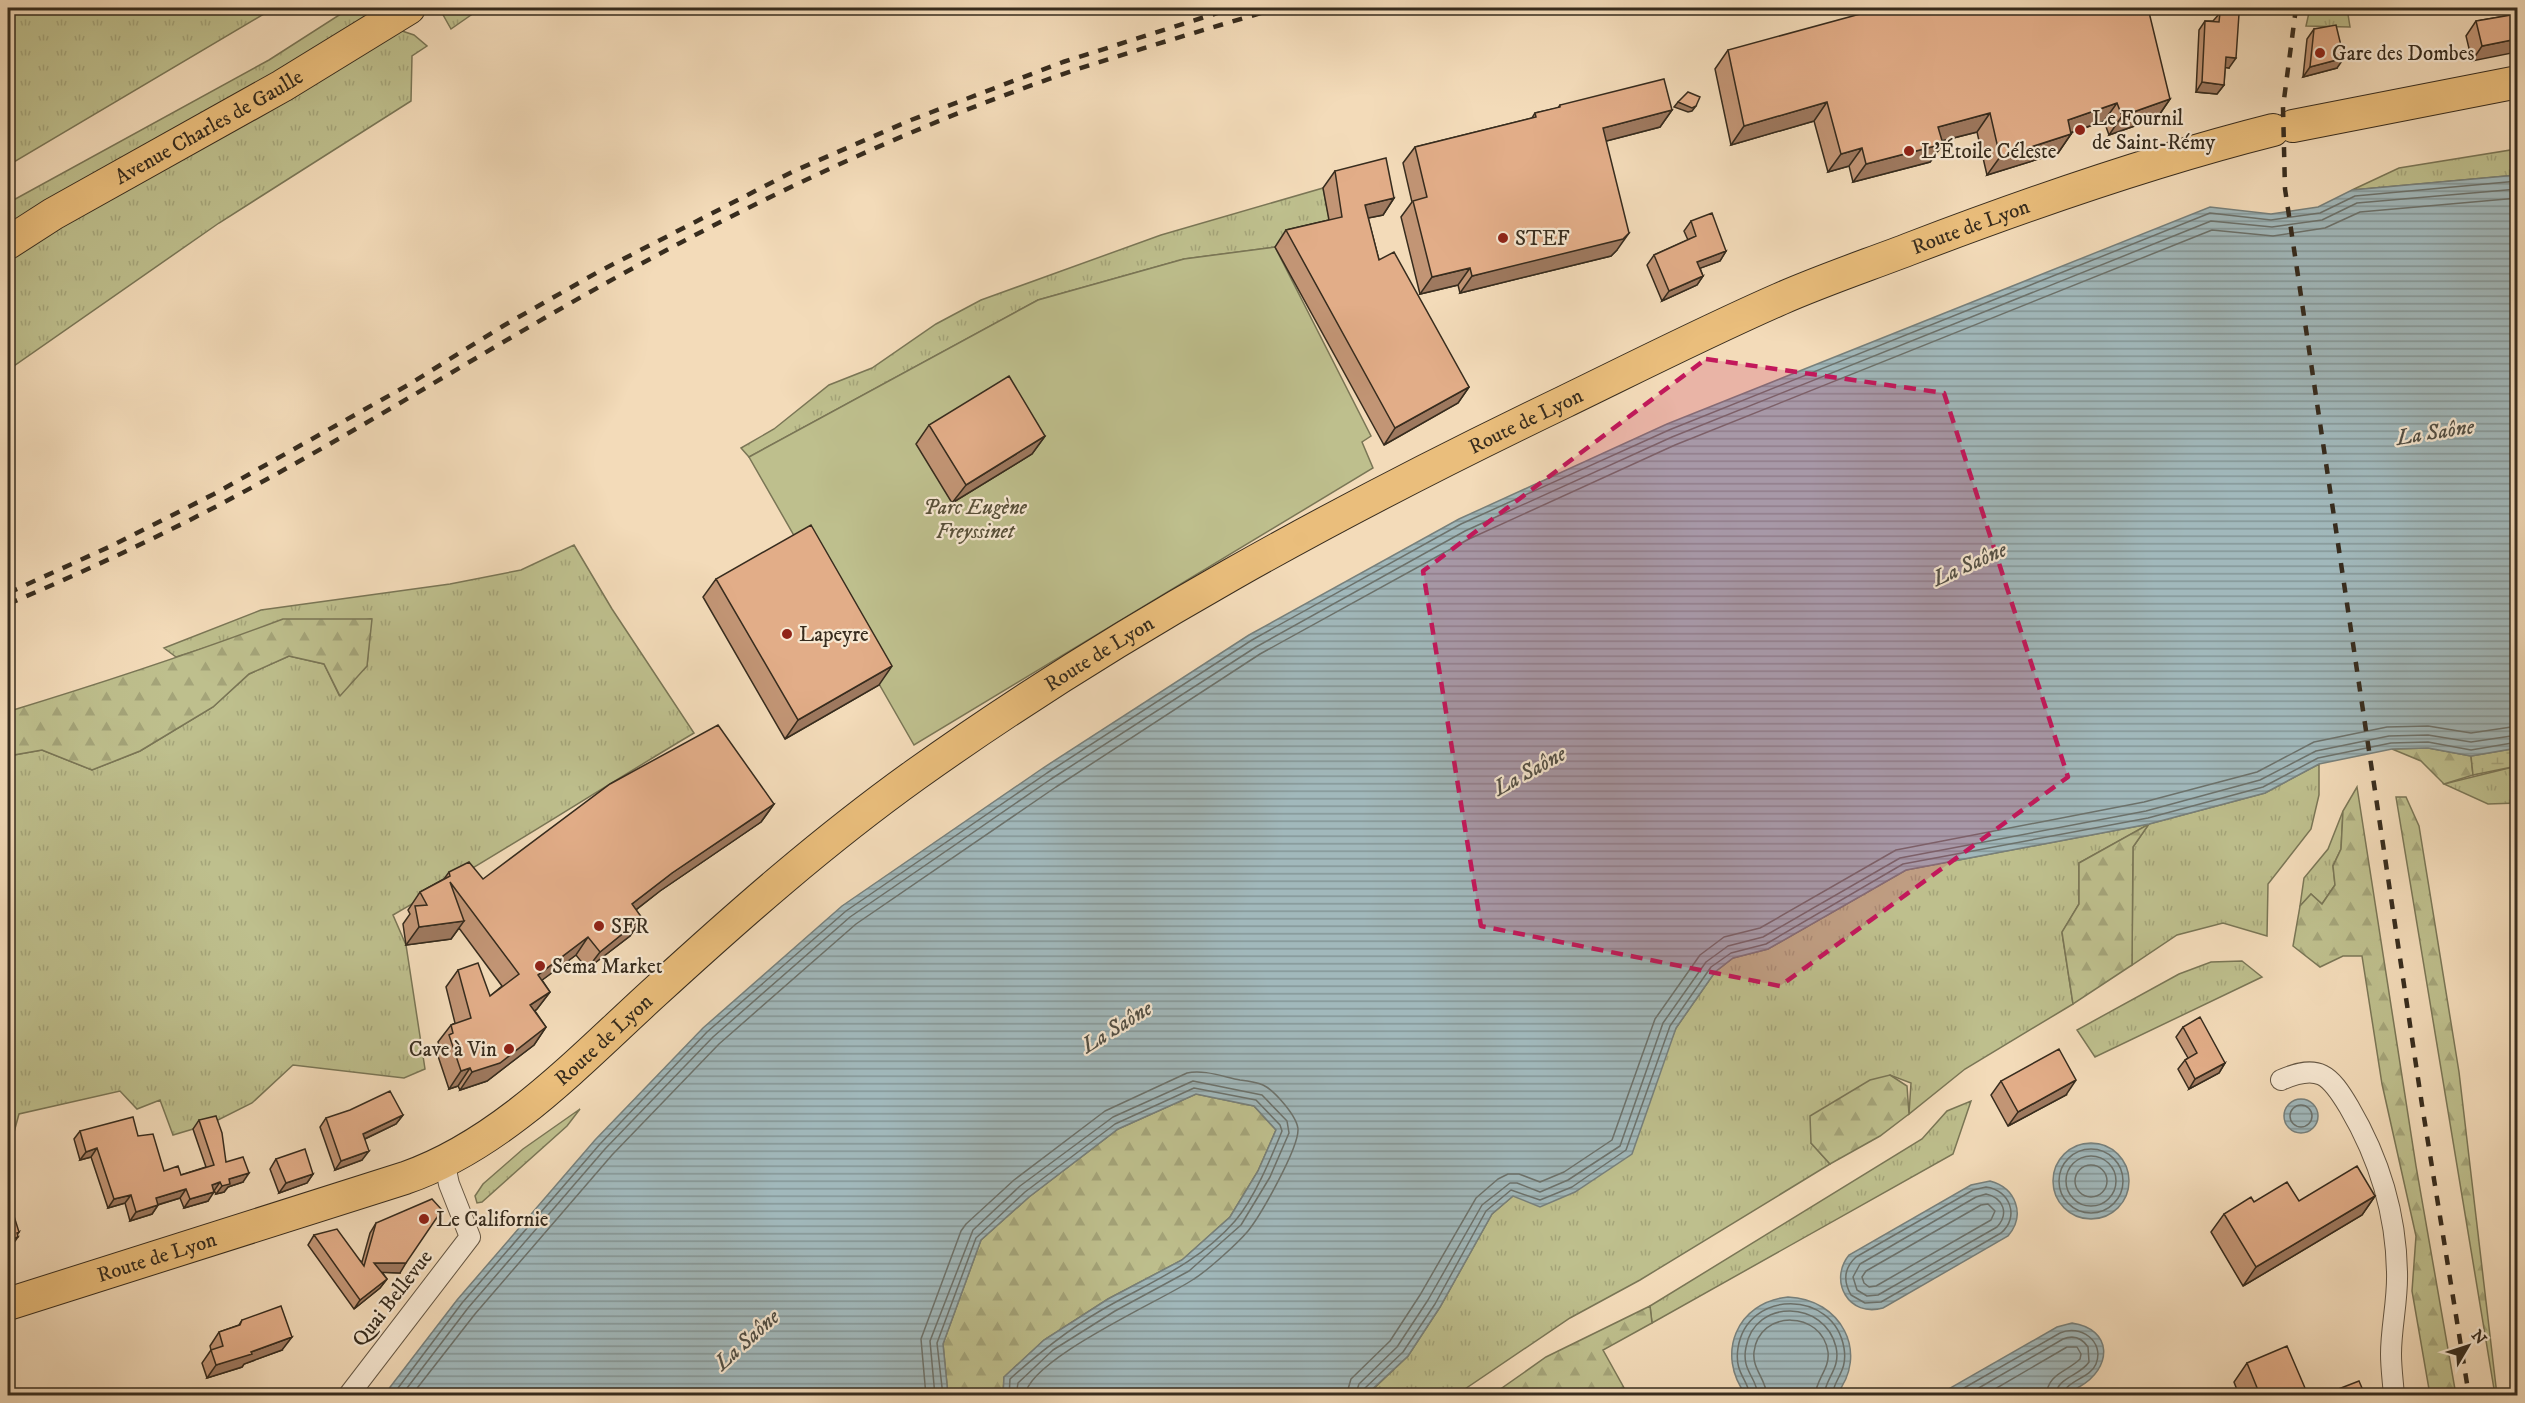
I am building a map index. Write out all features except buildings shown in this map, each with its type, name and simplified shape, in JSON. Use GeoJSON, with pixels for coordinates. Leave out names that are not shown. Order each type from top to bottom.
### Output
{"type":"FeatureCollection","features":[{"type":"Feature","properties":{"kind":"main road","name":"Avenue Charles de Gaulle"},"geometry":{"type":"LineString","coordinates":[[8,243],[53,214],[282,86],[409,8]]}},
{"type":"Feature","properties":{"kind":"main road","name":"Route de Lyon"},"geometry":{"type":"LineString","coordinates":[[8,1304],[333,1202],[429,1169],[470,1146],[543,1094],[777,884],[892,792],[995,720],[1291,540],[1503,431],[1785,297],[2005,212],[2203,148],[2283,128],[2517,82]]}},
{"type":"Feature","properties":{"kind":"street"},"geometry":{"type":"LineString","coordinates":[[2281,1080],[2300,1071],[2318,1073],[2336,1084],[2376,1160],[2389,1199],[2396,1242],[2398,1275],[2391,1355],[2394,1395]]}},
{"type":"Feature","properties":{"kind":"street","name":"Quai Bellevue"},"geometry":{"type":"LineString","coordinates":[[348,1395],[470,1237],[449,1184],[444,1161]]}},
{"type":"Feature","properties":{"kind":"highlighted area"},"geometry":{"type":"Polygon","coordinates":[[[1706,359],[1944,393],[2068,777],[1780,986],[1481,926],[1423,571],[1706,359]]]}},
{"type":"Feature","properties":{"kind":"green space"},"geometry":{"type":"Polygon","coordinates":[[[8,8],[274,8],[12,163],[8,168],[8,8]]]}},
{"type":"Feature","properties":{"kind":"green space"},"geometry":{"type":"Polygon","coordinates":[[[350,8],[387,8],[290,69],[8,224],[8,203],[269,60],[350,8]]]}},
{"type":"Feature","properties":{"kind":"green space"},"geometry":{"type":"Polygon","coordinates":[[[444,8],[481,8],[451,29],[442,13],[444,8]]]}},
{"type":"Feature","properties":{"kind":"green space"},"geometry":{"type":"Polygon","coordinates":[[[2310,8],[2347,8],[2350,27],[2306,26],[2310,8]]]}},
{"type":"Feature","properties":{"kind":"green space"},"geometry":{"type":"Polygon","coordinates":[[[402,31],[414,35],[427,46],[412,56],[411,101],[219,223],[8,370],[8,258],[390,34],[402,31]]]}},
{"type":"Feature","properties":{"kind":"green space"},"geometry":{"type":"Polygon","coordinates":[[[2517,149],[2517,175],[2352,190],[2399,168],[2517,149]]]}},
{"type":"Feature","properties":{"kind":"green space"},"geometry":{"type":"Polygon","coordinates":[[[1323,188],[1332,233],[1275,247],[1184,259],[1038,300],[749,457],[741,448],[774,429],[829,385],[872,368],[936,324],[981,300],[1161,235],[1323,188]]]}},
{"type":"Feature","properties":{"kind":"green space","name":"Parc Eugène Freyssinet"},"geometry":{"type":"Polygon","coordinates":[[[1275,247],[1371,436],[1362,442],[1373,468],[914,745],[749,457],[1038,300],[1184,259],[1275,247]]]}},
{"type":"Feature","properties":{"kind":"green space"},"geometry":{"type":"Polygon","coordinates":[[[574,545],[612,609],[694,733],[393,915],[406,945],[425,1069],[404,1078],[293,1065],[252,1103],[210,1124],[173,1135],[160,1100],[137,1109],[120,1091],[19,1114],[8,1154],[8,756],[42,750],[92,770],[140,751],[213,707],[249,674],[289,656],[324,664],[339,695],[367,666],[371,619],[217,644],[176,657],[164,648],[261,610],[450,584],[521,570],[574,545]]]}},
{"type":"Feature","properties":{"kind":"green space"},"geometry":{"type":"Polygon","coordinates":[[[283,619],[372,619],[367,666],[340,696],[324,664],[289,656],[249,674],[213,707],[140,751],[92,770],[42,750],[8,756],[8,705],[10,711],[113,679],[283,619]]]}},
{"type":"Feature","properties":{"kind":"green space"},"geometry":{"type":"Polygon","coordinates":[[[2428,748],[2471,756],[2473,775],[2444,784],[2421,761],[2392,749],[2428,748]]]}},
{"type":"Feature","properties":{"kind":"green space"},"geometry":{"type":"Polygon","coordinates":[[[2517,748],[2517,766],[2473,775],[2471,756],[2517,748]]]}},
{"type":"Feature","properties":{"kind":"green space"},"geometry":{"type":"Polygon","coordinates":[[[2319,764],[2319,795],[2311,829],[2268,884],[2267,936],[2223,923],[2177,935],[2132,965],[2133,847],[2148,825],[2079,863],[2079,904],[2062,933],[2073,1004],[1965,1069],[1909,1114],[1911,1083],[1890,1075],[1811,1143],[1830,1164],[1640,1280],[1570,1318],[1456,1395],[1366,1396],[1408,1356],[1440,1307],[1492,1214],[1659,1070],[1676,1028],[1715,972],[1733,958],[1768,949],[1906,870],[2149,824],[2265,793],[2319,764]]]}},
{"type":"Feature","properties":{"kind":"green space"},"geometry":{"type":"Polygon","coordinates":[[[2517,766],[2517,803],[2488,804],[2444,784],[2517,766]]]}},
{"type":"Feature","properties":{"kind":"green space"},"geometry":{"type":"Polygon","coordinates":[[[2357,787],[2416,1166],[2456,1395],[2430,1395],[2412,1291],[2416,1236],[2382,1084],[2362,956],[2343,956],[2320,967],[2293,946],[2300,906],[2311,894],[2322,904],[2335,885],[2333,866],[2341,849],[2343,811],[2357,787]]]}},
{"type":"Feature","properties":{"kind":"green space"},"geometry":{"type":"Polygon","coordinates":[[[2396,797],[2406,797],[2419,826],[2459,1072],[2497,1395],[2495,1395],[2396,797]]]}},
{"type":"Feature","properties":{"kind":"green space"},"geometry":{"type":"Polygon","coordinates":[[[2343,811],[2341,849],[2333,866],[2335,885],[2322,904],[2311,894],[2300,906],[2304,878],[2328,849],[2343,811]]]}},
{"type":"Feature","properties":{"kind":"green space"},"geometry":{"type":"Polygon","coordinates":[[[2149,824],[2133,847],[2132,965],[2073,1004],[2062,932],[2079,904],[2079,863],[2149,824]]]}},
{"type":"Feature","properties":{"kind":"green space"},"geometry":{"type":"Polygon","coordinates":[[[2242,961],[2262,977],[2095,1057],[2077,1030],[2179,974],[2211,962],[2242,961]]]}},
{"type":"Feature","properties":{"kind":"green space"},"geometry":{"type":"Polygon","coordinates":[[[1890,1075],[1907,1086],[1909,1114],[1880,1136],[1830,1164],[1811,1143],[1810,1116],[1870,1080],[1890,1075]]]}},
{"type":"Feature","properties":{"kind":"green space"},"geometry":{"type":"Polygon","coordinates":[[[1196,1094],[1254,1106],[1276,1130],[1258,1171],[1230,1217],[1182,1260],[1108,1299],[1044,1340],[1004,1377],[1003,1395],[948,1395],[943,1344],[981,1240],[1029,1197],[1118,1129],[1196,1094]]]}},
{"type":"Feature","properties":{"kind":"green space"},"geometry":{"type":"Polygon","coordinates":[[[1971,1101],[1953,1154],[1652,1323],[1650,1306],[1922,1139],[1947,1111],[1971,1101]]]}},
{"type":"Feature","properties":{"kind":"green space"},"geometry":{"type":"Polygon","coordinates":[[[580,1109],[567,1126],[482,1202],[477,1203],[475,1196],[483,1184],[523,1149],[580,1109]]]}},
{"type":"Feature","properties":{"kind":"green space"},"geometry":{"type":"Polygon","coordinates":[[[1650,1306],[1652,1323],[1603,1350],[1628,1395],[1492,1395],[1546,1357],[1650,1306]]]}},
{"type":"Feature","properties":{"kind":"water","name":"La Saône"},"geometry":{"type":"Polygon","coordinates":[[[2517,175],[2517,748],[2471,756],[2428,748],[2392,749],[2319,764],[2265,793],[2149,824],[1906,870],[1768,949],[1733,958],[1715,972],[1676,1028],[1632,1154],[1575,1192],[1540,1207],[1513,1196],[1492,1214],[1440,1307],[1408,1356],[1366,1395],[1003,1395],[1004,1377],[1044,1340],[1108,1299],[1182,1260],[1230,1217],[1258,1171],[1276,1130],[1254,1106],[1196,1094],[1118,1129],[1029,1197],[981,1240],[943,1344],[948,1395],[384,1395],[457,1300],[595,1140],[703,1028],[842,906],[1043,768],[1249,635],[1459,519],[1667,424],[2210,207],[2271,214],[2318,207],[2352,190],[2517,175]]]}},
{"type":"Feature","properties":{"kind":"water"},"geometry":{"type":"Polygon","coordinates":[[[2301,1099],[2313,1104],[2318,1116],[2313,1128],[2301,1133],[2289,1128],[2284,1116],[2289,1104],[2301,1099]]]}},
{"type":"Feature","properties":{"kind":"water"},"geometry":{"type":"Polygon","coordinates":[[[2091,1143],[2106,1146],[2118,1154],[2126,1166],[2129,1181],[2126,1196],[2118,1208],[2106,1216],[2091,1219],[2076,1216],[2064,1208],[2056,1196],[2053,1181],[2056,1166],[2064,1154],[2076,1146],[2091,1143]]]}},
{"type":"Feature","properties":{"kind":"water"},"geometry":{"type":"Polygon","coordinates":[[[1990,1181],[2006,1190],[2016,1203],[2016,1220],[2008,1236],[1883,1308],[1871,1310],[1860,1308],[1845,1295],[1841,1276],[1843,1265],[1849,1255],[1971,1185],[1990,1181]]]}},
{"type":"Feature","properties":{"kind":"water"},"geometry":{"type":"Polygon","coordinates":[[[1788,1297],[1807,1300],[1823,1307],[1845,1331],[1850,1346],[1850,1362],[1846,1379],[1836,1395],[1746,1395],[1737,1379],[1732,1363],[1732,1347],[1736,1332],[1744,1319],[1770,1301],[1788,1297]]]}},
{"type":"Feature","properties":{"kind":"water"},"geometry":{"type":"Polygon","coordinates":[[[2072,1323],[2095,1333],[2104,1350],[2103,1360],[2098,1370],[2090,1379],[2069,1394],[2063,1396],[1938,1395],[2057,1327],[2072,1323]]]}},
{"type":"Feature","properties":{"kind":"railway"},"geometry":{"type":"LineString","coordinates":[[8,593],[111,546],[214,494],[408,385],[503,326],[598,272],[794,171],[911,120],[1063,62],[1233,8]]}},
{"type":"Feature","properties":{"kind":"railway"},"geometry":{"type":"LineString","coordinates":[[8,604],[114,557],[219,505],[335,441],[622,274],[728,218],[825,171],[924,127],[1024,88],[1125,54],[1278,8]]}},
{"type":"Feature","properties":{"kind":"railway"},"geometry":{"type":"LineString","coordinates":[[2296,8],[2283,107],[2285,189],[2422,1105],[2469,1396]]}},
{"type":"Feature","properties":{"kind":"place","name":"Gare des Dombes"},"geometry":{"type":"Point","coordinates":[2320,53]}},
{"type":"Feature","properties":{"kind":"place","name":"Le Fournil de Saint-Rémy"},"geometry":{"type":"Point","coordinates":[2080,130]}},
{"type":"Feature","properties":{"kind":"place","name":"L'Étoile Céleste"},"geometry":{"type":"Point","coordinates":[1909,151]}},
{"type":"Feature","properties":{"kind":"place","name":"STEF"},"geometry":{"type":"Point","coordinates":[1503,238]}},
{"type":"Feature","properties":{"kind":"place","name":"Lapeyre"},"geometry":{"type":"Point","coordinates":[787,634]}},
{"type":"Feature","properties":{"kind":"place","name":"SFR"},"geometry":{"type":"Point","coordinates":[599,926]}},
{"type":"Feature","properties":{"kind":"place","name":"Sema Market"},"geometry":{"type":"Point","coordinates":[540,966]}},
{"type":"Feature","properties":{"kind":"place","name":"Cave à Vin"},"geometry":{"type":"Point","coordinates":[509,1049]}},
{"type":"Feature","properties":{"kind":"place","name":"Le Californie"},"geometry":{"type":"Point","coordinates":[424,1219]}}]}
